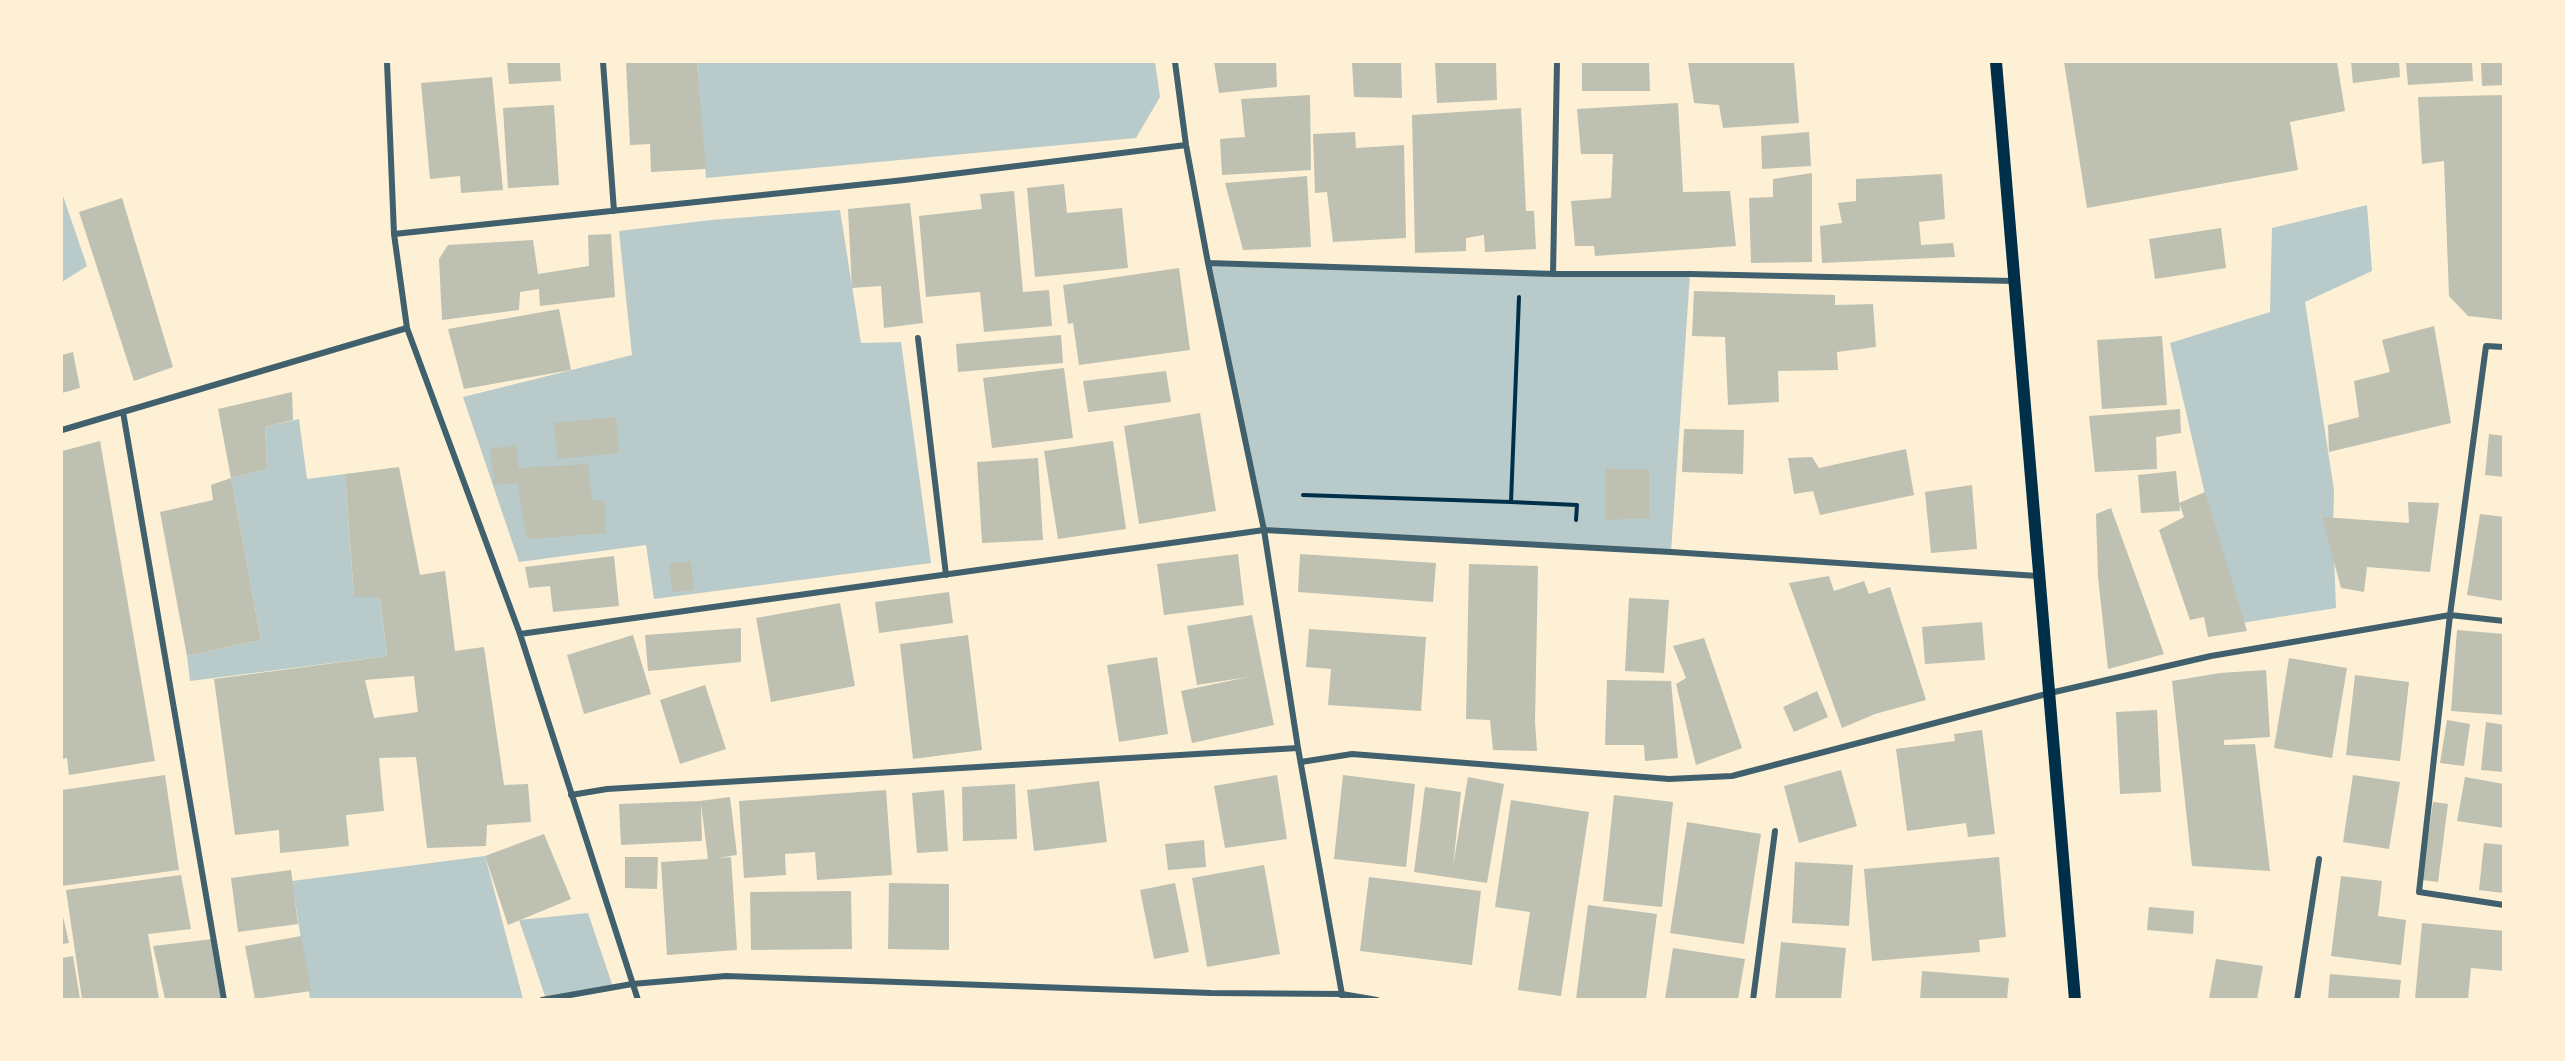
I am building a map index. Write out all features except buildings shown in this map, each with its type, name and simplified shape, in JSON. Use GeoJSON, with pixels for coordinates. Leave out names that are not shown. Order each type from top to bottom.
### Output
{"type":"FeatureCollection","features":[{"type":"Feature","properties":{"kind":"main road"},"geometry":{"type":"LineString","coordinates":[[1996,62],[2075,999]]}},
{"type":"Feature","properties":{"kind":"street"},"geometry":{"type":"LineString","coordinates":[[387,62],[394,234],[407,328],[520,634],[638,999]]}},
{"type":"Feature","properties":{"kind":"street"},"geometry":{"type":"LineString","coordinates":[[603,62],[614,211]]}},
{"type":"Feature","properties":{"kind":"street"},"geometry":{"type":"LineString","coordinates":[[1175,62],[1186,145],[1208,263],[1264,530],[1298,748],[1342,997]]}},
{"type":"Feature","properties":{"kind":"street"},"geometry":{"type":"LineString","coordinates":[[1553,274],[1557,62]]}},
{"type":"Feature","properties":{"kind":"street"},"geometry":{"type":"LineString","coordinates":[[394,234],[904,180],[1186,145]]}},
{"type":"Feature","properties":{"kind":"street"},"geometry":{"type":"LineString","coordinates":[[1208,263],[1553,274],[1690,274],[2014,281]]}},
{"type":"Feature","properties":{"kind":"street"},"geometry":{"type":"LineString","coordinates":[[62,430],[407,328]]}},
{"type":"Feature","properties":{"kind":"street"},"geometry":{"type":"LineString","coordinates":[[918,338],[946,575]]}},
{"type":"Feature","properties":{"kind":"street"},"geometry":{"type":"LineString","coordinates":[[2504,346],[2486,346],[2450,615],[2419,892],[2504,905]]}},
{"type":"Feature","properties":{"kind":"street"},"geometry":{"type":"LineString","coordinates":[[123,412],[224,999]]}},
{"type":"Feature","properties":{"kind":"street"},"geometry":{"type":"LineString","coordinates":[[520,634],[1264,530],[2038,576]]}},
{"type":"Feature","properties":{"kind":"street"},"geometry":{"type":"LineString","coordinates":[[1301,762],[1352,754],[1669,779],[1732,776],[2050,693],[2211,656],[2450,615],[2504,621]]}},
{"type":"Feature","properties":{"kind":"street"},"geometry":{"type":"LineString","coordinates":[[571,795],[607,789],[1298,748]]}},
{"type":"Feature","properties":{"kind":"street"},"geometry":{"type":"LineString","coordinates":[[1753,999],[1775,831]]}},
{"type":"Feature","properties":{"kind":"street"},"geometry":{"type":"LineString","coordinates":[[2298,999],[2319,859]]}},
{"type":"Feature","properties":{"kind":"street"},"geometry":{"type":"LineString","coordinates":[[542,999],[632,984],[726,976],[1377,999]]}},
{"type":"Feature","properties":{"kind":"path"},"geometry":{"type":"LineString","coordinates":[[1511,502],[1520,273]]}},
{"type":"Feature","properties":{"kind":"path"},"geometry":{"type":"LineString","coordinates":[[1303,495],[1577,505],[1573,547]]}},
{"type":"Feature","properties":{"kind":"shaded area"},"geometry":{"type":"Polygon","coordinates":[[[697,62],[1155,62],[1160,97],[1136,138],[706,178],[697,62]]]}},
{"type":"Feature","properties":{"kind":"shaded area"},"geometry":{"type":"Polygon","coordinates":[[[62,193],[87,266],[62,282],[62,193]]]}},
{"type":"Feature","properties":{"kind":"shaded area"},"geometry":{"type":"Polygon","coordinates":[[[2367,205],[2372,271],[2305,302],[2334,490],[2336,608],[2235,624],[2170,343],[2270,312],[2272,228],[2367,205]]]}},
{"type":"Feature","properties":{"kind":"shaded area"},"geometry":{"type":"Polygon","coordinates":[[[840,210],[861,343],[901,342],[931,563],[654,599],[646,545],[519,562],[463,397],[632,355],[619,231],[711,220],[840,210]]]}},
{"type":"Feature","properties":{"kind":"shaded area"},"geometry":{"type":"Polygon","coordinates":[[[1208,263],[1690,274],[1671,552],[1264,530],[1208,263]]]}},
{"type":"Feature","properties":{"kind":"shaded area"},"geometry":{"type":"Polygon","coordinates":[[[299,419],[307,479],[345,474],[354,597],[380,597],[387,656],[190,681],[187,656],[261,640],[231,478],[267,469],[265,427],[299,419]]]}},
{"type":"Feature","properties":{"kind":"shaded area"},"geometry":{"type":"Polygon","coordinates":[[[485,856],[523,999],[310,999],[292,881],[485,856]]]}},
{"type":"Feature","properties":{"kind":"shaded area"},"geometry":{"type":"Polygon","coordinates":[[[588,913],[613,987],[546,999],[519,920],[588,913]]]}}]}
